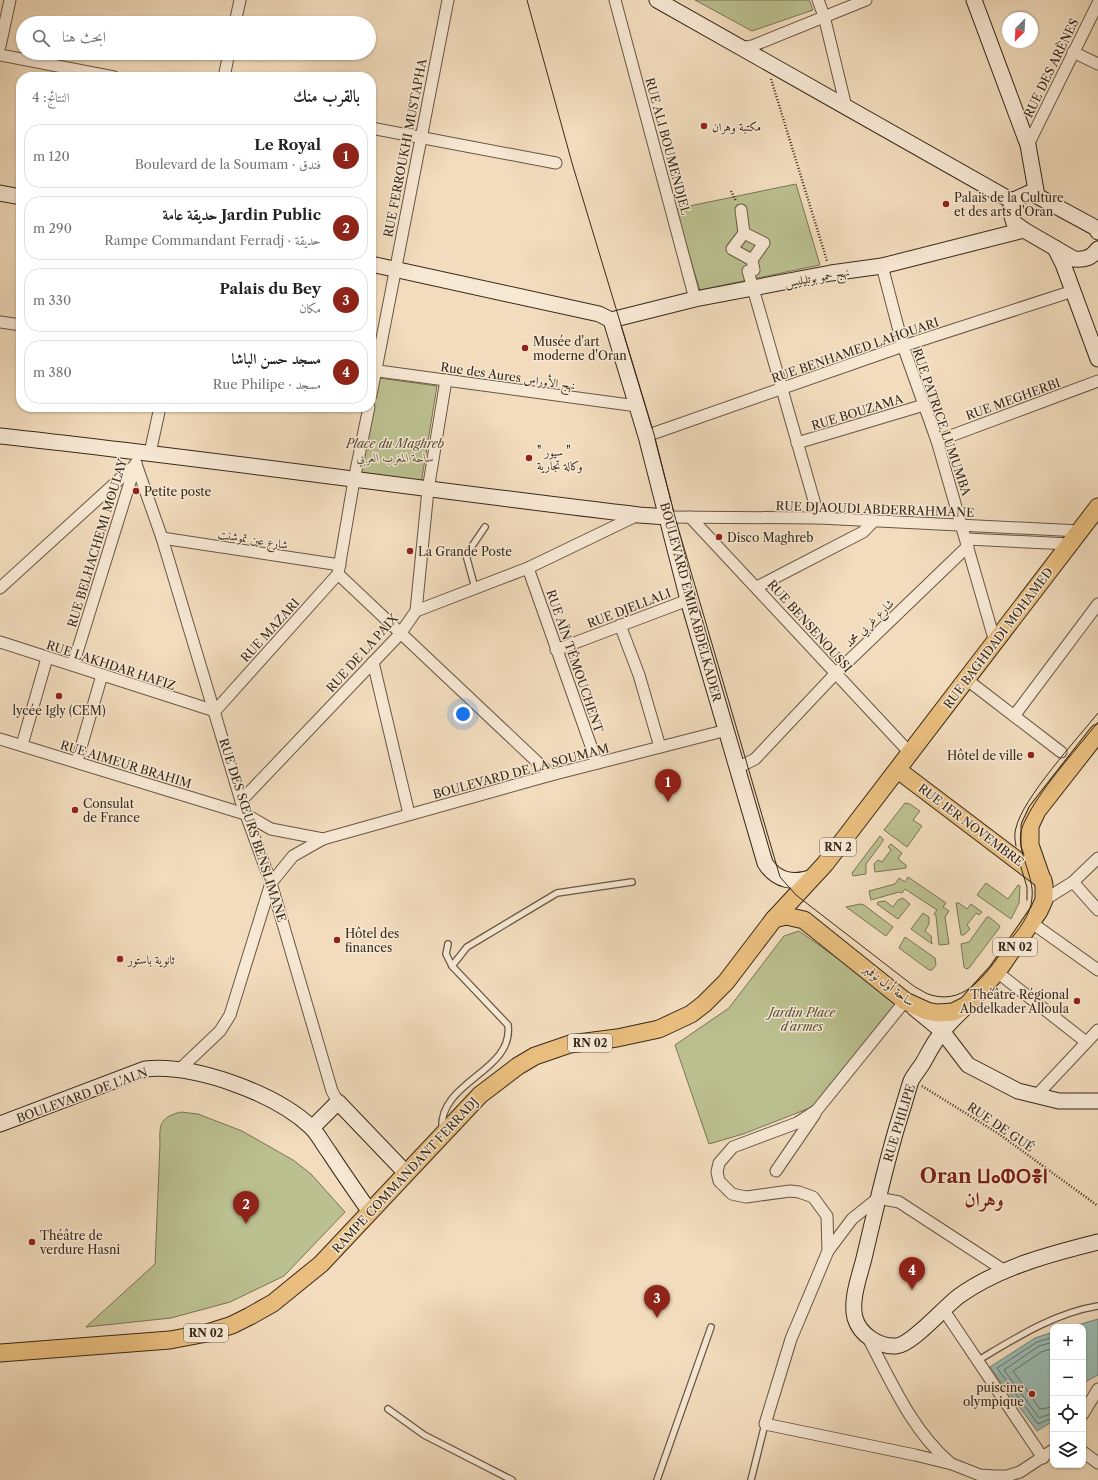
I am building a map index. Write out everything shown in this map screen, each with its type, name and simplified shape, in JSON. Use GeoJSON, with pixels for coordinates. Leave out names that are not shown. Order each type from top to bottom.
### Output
{"type":"FeatureCollection","features":[{"type":"Feature","properties":{"kind":"main road"},"geometry":{"type":"LineString","coordinates":[[657,0],[1014,202]]}},
{"type":"Feature","properties":{"kind":"main road"},"geometry":{"type":"LineString","coordinates":[[974,0],[1028,145],[1037,196]]}},
{"type":"Feature","properties":{"kind":"main road"},"geometry":{"type":"LineString","coordinates":[[0,192],[16,196]]}},
{"type":"Feature","properties":{"kind":"main road"},"geometry":{"type":"LineString","coordinates":[[1098,232],[1096,228],[1037,196],[1029,194],[1021,195],[1014,202],[1010,210],[1014,223],[1074,259],[1082,260],[1092,256],[1098,249]]}},
{"type":"Feature","properties":{"kind":"main road"},"geometry":{"type":"LineString","coordinates":[[1084,221],[1098,216]]}},
{"type":"Feature","properties":{"kind":"main road","name":"نهج حمو بوتليليس"},"geometry":{"type":"LineString","coordinates":[[610,320],[696,299],[831,273],[882,266],[1024,230]]}},
{"type":"Feature","properties":{"kind":"main road"},"geometry":{"type":"LineString","coordinates":[[1055,248],[1063,264],[1098,359]]}},
{"type":"Feature","properties":{"kind":"main road"},"geometry":{"type":"LineString","coordinates":[[376,265],[599,314],[610,320]]}},
{"type":"Feature","properties":{"kind":"main road","name":"BOULEVARD EMIR ABDELKADER"},"geometry":{"type":"LineString","coordinates":[[610,320],[646,436],[668,517],[688,600],[765,863],[771,872],[780,878],[793,881],[813,878]]}},
{"type":"Feature","properties":{"kind":"main road"},"geometry":{"type":"LineString","coordinates":[[0,436],[142,456],[639,515],[668,517]]}},
{"type":"Feature","properties":{"kind":"main road","name":"RUE BAGHDADI MOHAMED"},"geometry":{"type":"LineString","coordinates":[[898,770],[1098,507]]}},
{"type":"Feature","properties":{"kind":"main road"},"geometry":{"type":"LineString","coordinates":[[1044,881],[1030,845],[1029,831],[1033,818],[1098,733]]}},
{"type":"Feature","properties":{"kind":"main road","name":"RUE 1ER NOVEMBRE"},"geometry":{"type":"LineString","coordinates":[[898,770],[1044,881]]}},
{"type":"Feature","properties":{"kind":"main road","name":"RN 2"},"geometry":{"type":"LineString","coordinates":[[774,920],[813,878],[898,770]]}},
{"type":"Feature","properties":{"kind":"main road","name":"RN 02"},"geometry":{"type":"LineString","coordinates":[[967,1006],[997,972],[1032,923],[1044,900],[1044,881]]}},
{"type":"Feature","properties":{"kind":"main road","name":"ساحة أول نوفمبر"},"geometry":{"type":"LineString","coordinates":[[774,920],[786,916],[794,916],[804,920],[815,927],[905,1001],[927,1011],[937,1013],[953,1012],[967,1006]]}},
{"type":"Feature","properties":{"kind":"main road","name":"RAMPE COMMANDANT FERRADJ"},"geometry":{"type":"LineString","coordinates":[[0,1353],[170,1340],[207,1333],[232,1325],[273,1302],[294,1287],[321,1264],[480,1095],[518,1066],[535,1056],[570,1044],[640,1034],[659,1029],[691,1014],[715,994],[774,920]]}},
{"type":"Feature","properties":{"kind":"main road"},"geometry":{"type":"LineString","coordinates":[[905,1001],[942,1031],[968,1065],[1018,1091],[1059,1101],[1098,1101]]}},
{"type":"Feature","properties":{"kind":"main road","name":"RUE PHILIPE"},"geometry":{"type":"LineString","coordinates":[[867,1336],[859,1327],[855,1318],[854,1300],[895,1133],[912,1080],[942,1031],[967,1006]]}},
{"type":"Feature","properties":{"kind":"main road","name":"BOULEVARD DE L'ALN"},"geometry":{"type":"LineString","coordinates":[[0,1124],[145,1069],[180,1069],[230,1083],[285,1107],[312,1128],[370,1212]]}},
{"type":"Feature","properties":{"kind":"main road"},"geometry":{"type":"LineString","coordinates":[[312,1128],[338,1102]]}},
{"type":"Feature","properties":{"kind":"main road","name":"RUE DES SŒURS BENSLIMANE"},"geometry":{"type":"LineString","coordinates":[[338,1102],[406,1173]]}},
{"type":"Feature","properties":{"kind":"main road"},"geometry":{"type":"LineString","coordinates":[[867,1336],[876,1342],[897,1346],[907,1342],[943,1309],[960,1296],[1005,1271],[1054,1253],[1098,1242]]}},
{"type":"Feature","properties":{"kind":"street"},"geometry":{"type":"LineString","coordinates":[[0,46],[10,0]]}},
{"type":"Feature","properties":{"kind":"street"},"geometry":{"type":"LineString","coordinates":[[237,16],[240,0]]}},
{"type":"Feature","properties":{"kind":"street","name":"RUE FERROUKHI MUSTAPHA"},"geometry":{"type":"LineString","coordinates":[[376,361],[448,0]]}},
{"type":"Feature","properties":{"kind":"street","name":"RUE ALI BOUMENDJEL"},"geometry":{"type":"LineString","coordinates":[[615,0],[696,299]]}},
{"type":"Feature","properties":{"kind":"street"},"geometry":{"type":"LineString","coordinates":[[818,0],[824,16],[846,107]]}},
{"type":"Feature","properties":{"kind":"street"},"geometry":{"type":"LineString","coordinates":[[741,48],[752,46],[866,0]]}},
{"type":"Feature","properties":{"kind":"street","name":"RUE DES ARÈNES"},"geometry":{"type":"LineString","coordinates":[[1028,145],[1098,3]]}},
{"type":"Feature","properties":{"kind":"street"},"geometry":{"type":"LineString","coordinates":[[1073,52],[1098,64]]}},
{"type":"Feature","properties":{"kind":"street"},"geometry":{"type":"LineString","coordinates":[[0,55],[16,59]]}},
{"type":"Feature","properties":{"kind":"street"},"geometry":{"type":"LineString","coordinates":[[19,60],[65,72]]}},
{"type":"Feature","properties":{"kind":"street"},"geometry":{"type":"LineString","coordinates":[[225,72],[228,60]]}},
{"type":"Feature","properties":{"kind":"street"},"geometry":{"type":"LineString","coordinates":[[376,129],[556,163]]}},
{"type":"Feature","properties":{"kind":"street"},"geometry":{"type":"LineString","coordinates":[[741,210],[744,233],[732,249],[752,260]]}},
{"type":"Feature","properties":{"kind":"street"},"geometry":{"type":"LineString","coordinates":[[744,233],[764,243],[752,260],[754,270],[748,271],[819,518]]}},
{"type":"Feature","properties":{"kind":"street","name":"RUE PATRICE LUMUMBA"},"geometry":{"type":"LineString","coordinates":[[882,266],[903,346],[937,441],[963,525],[995,642]]}},
{"type":"Feature","properties":{"kind":"street","name":"RUE BENHAMED LAHOUARI"},"geometry":{"type":"LineString","coordinates":[[646,436],[903,346],[1073,291]]}},
{"type":"Feature","properties":{"kind":"street"},"geometry":{"type":"LineString","coordinates":[[0,322],[16,324]]}},
{"type":"Feature","properties":{"kind":"street","name":"Rue des Aures نهج الأوراس"},"geometry":{"type":"LineString","coordinates":[[376,371],[637,406]]}},
{"type":"Feature","properties":{"kind":"street"},"geometry":{"type":"LineString","coordinates":[[416,611],[428,490],[446,380]]}},
{"type":"Feature","properties":{"kind":"street","name":"RUE MEGHERBI"},"geometry":{"type":"LineString","coordinates":[[937,441],[1098,381]]}},
{"type":"Feature","properties":{"kind":"street","name":"RUE BOUZAMA"},"geometry":{"type":"LineString","coordinates":[[797,443],[924,405]]}},
{"type":"Feature","properties":{"kind":"street","name":"RUE BELHACHEMI MOULAY"},"geometry":{"type":"LineString","coordinates":[[73,665],[142,456],[158,412]]}},
{"type":"Feature","properties":{"kind":"street"},"geometry":{"type":"LineString","coordinates":[[368,412],[354,480],[339,569],[400,634],[551,775]]}},
{"type":"Feature","properties":{"kind":"street"},"geometry":{"type":"LineString","coordinates":[[0,588],[142,456]]}},
{"type":"Feature","properties":{"kind":"street","name":"RUE DES SŒURS BENSLIMANE"},"geometry":{"type":"LineString","coordinates":[[142,456],[162,538],[241,801],[271,883],[332,1090],[338,1102]]}},
{"type":"Feature","properties":{"kind":"street","name":"RUE DE LA PAIX"},"geometry":{"type":"LineString","coordinates":[[241,801],[400,634],[416,611],[528,568],[639,515]]}},
{"type":"Feature","properties":{"kind":"street","name":"RUE DJAOUDI ABDERRAHMANE"},"geometry":{"type":"LineString","coordinates":[[668,517],[819,518],[1080,531]]}},
{"type":"Feature","properties":{"kind":"street","name":"RUE BENSENOUSSI"},"geometry":{"type":"LineString","coordinates":[[690,517],[757,587],[910,753]]}},
{"type":"Feature","properties":{"kind":"street"},"geometry":{"type":"LineString","coordinates":[[757,587],[863,532],[874,521]]}},
{"type":"Feature","properties":{"kind":"street","name":"شارع عين تموشنت"},"geometry":{"type":"LineString","coordinates":[[162,538],[339,569]]}},
{"type":"Feature","properties":{"kind":"street"},"geometry":{"type":"LineString","coordinates":[[968,542],[1070,544]]}},
{"type":"Feature","properties":{"kind":"street","name":"شارع غربي محمد"},"geometry":{"type":"LineString","coordinates":[[737,768],[755,759],[836,674],[968,542]]}},
{"type":"Feature","properties":{"kind":"street","name":"RUE AÏN TÉMOUCHENT"},"geometry":{"type":"LineString","coordinates":[[528,568],[597,764]]}},
{"type":"Feature","properties":{"kind":"street","name":"RUE MAZARI"},"geometry":{"type":"LineString","coordinates":[[214,711],[339,569]]}},
{"type":"Feature","properties":{"kind":"street","name":"RUE DJELLALI"},"geometry":{"type":"LineString","coordinates":[[556,650],[688,600]]}},
{"type":"Feature","properties":{"kind":"street"},"geometry":{"type":"LineString","coordinates":[[1014,716],[1098,604]]}},
{"type":"Feature","properties":{"kind":"street"},"geometry":{"type":"LineString","coordinates":[[620,625],[639,675],[660,747]]}},
{"type":"Feature","properties":{"kind":"street","name":"RUE LAKHDAR HAFIZ"},"geometry":{"type":"LineString","coordinates":[[0,642],[214,711]]}},
{"type":"Feature","properties":{"kind":"street"},"geometry":{"type":"LineString","coordinates":[[22,746],[47,658]]}},
{"type":"Feature","properties":{"kind":"street"},"geometry":{"type":"LineString","coordinates":[[373,662],[409,814]]}},
{"type":"Feature","properties":{"kind":"street"},"geometry":{"type":"LineString","coordinates":[[77,761],[102,675]]}},
{"type":"Feature","properties":{"kind":"street"},"geometry":{"type":"LineString","coordinates":[[966,680],[1061,752]]}},
{"type":"Feature","properties":{"kind":"street","name":"BOULEVARD DE LA SOUMAM"},"geometry":{"type":"LineString","coordinates":[[322,839],[551,775],[726,730]]}},
{"type":"Feature","properties":{"kind":"street","name":"RUE AIMEUR BRAHIM"},"geometry":{"type":"LineString","coordinates":[[0,739],[77,761],[245,814],[271,829],[322,839]]}},
{"type":"Feature","properties":{"kind":"street"},"geometry":{"type":"LineString","coordinates":[[180,1069],[220,1031],[230,1015],[271,883],[293,856],[322,839]]}},
{"type":"Feature","properties":{"kind":"street"},"geometry":{"type":"LineString","coordinates":[[1044,900],[1073,882],[1098,858]]}},
{"type":"Feature","properties":{"kind":"street"},"geometry":{"type":"LineString","coordinates":[[1073,882],[1098,910]]}},
{"type":"Feature","properties":{"kind":"street"},"geometry":{"type":"LineString","coordinates":[[1032,923],[1095,963]]}},
{"type":"Feature","properties":{"kind":"street"},"geometry":{"type":"LineString","coordinates":[[997,972],[1086,1042]]}},
{"type":"Feature","properties":{"kind":"street"},"geometry":{"type":"LineString","coordinates":[[776,1171],[817,1110],[905,1001]]}},
{"type":"Feature","properties":{"kind":"street"},"geometry":{"type":"LineString","coordinates":[[1036,1096],[1098,1030]]}},
{"type":"Feature","properties":{"kind":"street"},"geometry":{"type":"LineString","coordinates":[[817,1110],[797,1123],[733,1147],[719,1163],[717,1172],[719,1181],[732,1194],[746,1197],[790,1191],[813,1197],[827,1216],[828,1251]]}},
{"type":"Feature","properties":{"kind":"street"},"geometry":{"type":"LineString","coordinates":[[1005,1271],[898,1202],[878,1198],[852,1219],[828,1251],[790,1339],[765,1424],[952,1464],[980,1475],[1007,1478],[1020,1472],[1050,1452]]}},
{"type":"Feature","properties":{"kind":"street"},"geometry":{"type":"LineString","coordinates":[[943,1309],[977,1362],[1043,1458]]}},
{"type":"Feature","properties":{"kind":"street"},"geometry":{"type":"LineString","coordinates":[[867,1336],[915,1425],[926,1440],[952,1464]]}},
{"type":"Feature","properties":{"kind":"street"},"geometry":{"type":"LineString","coordinates":[[1086,1409],[1098,1389]]}},
{"type":"Feature","properties":{"kind":"street"},"geometry":{"type":"LineString","coordinates":[[1086,1454],[1098,1463]]}},
{"type":"Feature","properties":{"kind":"lane"},"geometry":{"type":"LineString","coordinates":[[475,588],[466,555],[485,527]]}},
{"type":"Feature","properties":{"kind":"lane"},"geometry":{"type":"LineString","coordinates":[[452,966],[467,946],[556,893],[632,882]]}},
{"type":"Feature","properties":{"kind":"lane"},"geometry":{"type":"LineString","coordinates":[[443,1134],[441,1118],[450,1099],[504,1051],[509,1034],[508,1025],[452,966],[446,954],[448,944]]}},
{"type":"Feature","properties":{"kind":"lane"},"geometry":{"type":"LineString","coordinates":[[977,1362],[1018,1337],[1048,1322],[1098,1306]]}},
{"type":"Feature","properties":{"kind":"lane"},"geometry":{"type":"LineString","coordinates":[[657,1480],[711,1327]]}},
{"type":"Feature","properties":{"kind":"lane"},"geometry":{"type":"LineString","coordinates":[[388,1409],[424,1435],[512,1480]]}},
{"type":"Feature","properties":{"kind":"lane"},"geometry":{"type":"LineString","coordinates":[[751,1480],[765,1424]]}},
{"type":"Feature","properties":{"kind":"path"},"geometry":{"type":"LineString","coordinates":[[765,62],[831,273]]}},
{"type":"Feature","properties":{"kind":"path","name":"RUE DE GUÉ"},"geometry":{"type":"LineString","coordinates":[[912,1080],[998,1134],[1098,1206]]}},
{"type":"Feature","properties":{"kind":"green space"},"geometry":{"type":"Polygon","coordinates":[[[695,0],[809,0],[813,10],[752,31],[695,0]]]}},
{"type":"Feature","properties":{"kind":"green space"},"geometry":{"type":"Polygon","coordinates":[[[796,184],[820,265],[700,290],[675,209],[796,184]]]}},
{"type":"Feature","properties":{"kind":"green space","name":"Place du Maghreb ساحة المغرب العربي"},"geometry":{"type":"Polygon","coordinates":[[[379,378],[437,386],[421,484],[359,477],[372,412],[376,412],[376,393],[379,378]]]}},
{"type":"Feature","properties":{"kind":"green space"},"geometry":{"type":"Polygon","coordinates":[[[905,803],[910,804],[920,811],[913,820],[922,826],[907,847],[884,830],[905,803]]]}},
{"type":"Feature","properties":{"kind":"green space"},"geometry":{"type":"Polygon","coordinates":[[[880,836],[883,841],[866,864],[866,874],[853,876],[852,873],[880,836]]]}},
{"type":"Feature","properties":{"kind":"green space"},"geometry":{"type":"Polygon","coordinates":[[[891,844],[902,853],[898,859],[906,865],[906,868],[875,872],[874,864],[878,860],[882,862],[891,850],[888,847],[891,844]]]}},
{"type":"Feature","properties":{"kind":"green space"},"geometry":{"type":"Polygon","coordinates":[[[908,877],[946,903],[943,907],[949,911],[945,917],[949,944],[939,945],[936,916],[934,914],[937,910],[905,889],[902,893],[899,892],[871,900],[869,891],[895,884],[899,878],[905,882],[908,877]]]}},
{"type":"Feature","properties":{"kind":"green space"},"geometry":{"type":"Polygon","coordinates":[[[986,883],[1008,899],[1018,885],[1020,886],[1019,903],[1011,919],[977,895],[986,883]]]}},
{"type":"Feature","properties":{"kind":"green space"},"geometry":{"type":"Polygon","coordinates":[[[903,898],[910,904],[898,919],[877,904],[878,902],[885,901],[893,907],[898,900],[903,898]]]}},
{"type":"Feature","properties":{"kind":"green space"},"geometry":{"type":"Polygon","coordinates":[[[956,903],[959,903],[967,909],[971,904],[982,912],[979,915],[976,913],[967,925],[970,929],[964,935],[961,935],[956,903]]]}},
{"type":"Feature","properties":{"kind":"green space"},"geometry":{"type":"Polygon","coordinates":[[[860,904],[864,905],[893,927],[886,936],[846,907],[860,904]]]}},
{"type":"Feature","properties":{"kind":"green space"},"geometry":{"type":"Polygon","coordinates":[[[923,913],[929,917],[929,924],[925,931],[931,936],[932,944],[911,929],[923,913]]]}},
{"type":"Feature","properties":{"kind":"green space"},"geometry":{"type":"Polygon","coordinates":[[[987,917],[989,917],[1000,927],[969,968],[966,969],[964,967],[961,944],[969,942],[987,917]]]}},
{"type":"Feature","properties":{"kind":"green space","name":"Jardin Place d'armes"},"geometry":{"type":"Polygon","coordinates":[[[799,931],[898,1001],[815,1106],[743,1134],[709,1144],[675,1045],[729,1008],[784,936],[799,931]]]}},
{"type":"Feature","properties":{"kind":"green space"},"geometry":{"type":"Polygon","coordinates":[[[905,937],[935,958],[936,965],[932,970],[929,970],[899,948],[905,937]]]}},
{"type":"Feature","properties":{"kind":"green space"},"geometry":{"type":"Polygon","coordinates":[[[181,1112],[198,1114],[242,1131],[293,1160],[311,1174],[345,1212],[284,1276],[230,1302],[171,1318],[86,1327],[155,1264],[160,1132],[162,1123],[165,1119],[181,1112]]]}},
{"type":"Feature","properties":{"kind":"water"},"geometry":{"type":"Polygon","coordinates":[[[1098,1319],[1098,1375],[1086,1381],[1086,1324],[1081,1324],[1098,1319]]]}},
{"type":"Feature","properties":{"kind":"water","name":"puiscine olympique"},"geometry":{"type":"Polygon","coordinates":[[[1050,1333],[1050,1423],[1037,1431],[990,1367],[1035,1338],[1050,1333]]]}},
{"type":"Feature","properties":{"kind":"tram line"},"geometry":{"type":"LineString","coordinates":[[527,0],[572,163],[654,434],[675,517],[780,877],[796,895],[915,987],[929,994],[944,997],[956,995],[967,990],[977,982],[994,963],[1027,916],[1031,904],[1032,889],[1022,852],[1021,834],[1023,825],[1038,798],[1098,722]]}},
{"type":"Feature","properties":{"kind":"tram line"},"geometry":{"type":"LineString","coordinates":[[1016,846],[1015,830],[1020,816],[1029,801],[1039,785],[1098,713]]}},
{"type":"Feature","properties":{"kind":"tram line"},"geometry":{"type":"LineString","coordinates":[[1020,864],[1027,887],[1027,900]]}},
{"type":"Feature","properties":{"kind":"place","name":"مكتبة وهران"},"geometry":{"type":"Point","coordinates":[704,126]}},
{"type":"Feature","properties":{"kind":"place","name":"Palais de la Culture et des arts d'Oran"},"geometry":{"type":"Point","coordinates":[946,204]}},
{"type":"Feature","properties":{"kind":"place","name":"Musée d'art moderne d'Oran"},"geometry":{"type":"Point","coordinates":[525,348]}},
{"type":"Feature","properties":{"kind":"place","name":"\" سيور \" وكالة تجارية"},"geometry":{"type":"Point","coordinates":[529,458]}},
{"type":"Feature","properties":{"kind":"place","name":"Petite poste"},"geometry":{"type":"Point","coordinates":[136,491]}},
{"type":"Feature","properties":{"kind":"place","name":"Disco Maghreb"},"geometry":{"type":"Point","coordinates":[719,537]}},
{"type":"Feature","properties":{"kind":"place","name":"La Grande Poste"},"geometry":{"type":"Point","coordinates":[410,551]}},
{"type":"Feature","properties":{"kind":"place","name":"lycée Igly (CEM)"},"geometry":{"type":"Point","coordinates":[59,696]}},
{"type":"Feature","properties":{"kind":"place","name":"Hôtel de ville"},"geometry":{"type":"Point","coordinates":[1031,755]}},
{"type":"Feature","properties":{"kind":"place","name":"Le Royal"},"geometry":{"type":"Point","coordinates":[668,802]}},
{"type":"Feature","properties":{"kind":"place","name":"Consulat de France"},"geometry":{"type":"Point","coordinates":[75,810]}},
{"type":"Feature","properties":{"kind":"place","name":"Hôtel des finances"},"geometry":{"type":"Point","coordinates":[337,940]}},
{"type":"Feature","properties":{"kind":"place","name":"ثانوية باستور"},"geometry":{"type":"Point","coordinates":[120,959]}},
{"type":"Feature","properties":{"kind":"place","name":"Théâtre Régional Abdelkader Alloula"},"geometry":{"type":"Point","coordinates":[1077,1001]}},
{"type":"Feature","properties":{"kind":"place","name":"Jardin Public حديقة عامة"},"geometry":{"type":"Point","coordinates":[246,1224]}},
{"type":"Feature","properties":{"kind":"place","name":"Théâtre de verdure Hasni"},"geometry":{"type":"Point","coordinates":[32,1242]}},
{"type":"Feature","properties":{"kind":"place","name":"مسجد حسن الباشا"},"geometry":{"type":"Point","coordinates":[912,1290]}},
{"type":"Feature","properties":{"kind":"place","name":"Palais du Bey"},"geometry":{"type":"Point","coordinates":[657,1318]}},
{"type":"Feature","properties":{"kind":"place","name":"puiscine olympique"},"geometry":{"type":"Point","coordinates":[1032,1394]}},
{"type":"Feature","properties":{"kind":"district","name":"Oran ⵡⴰⵀⵔⴻⵏ وهران"},"geometry":{"type":"Point","coordinates":[984,1188]}}]}
